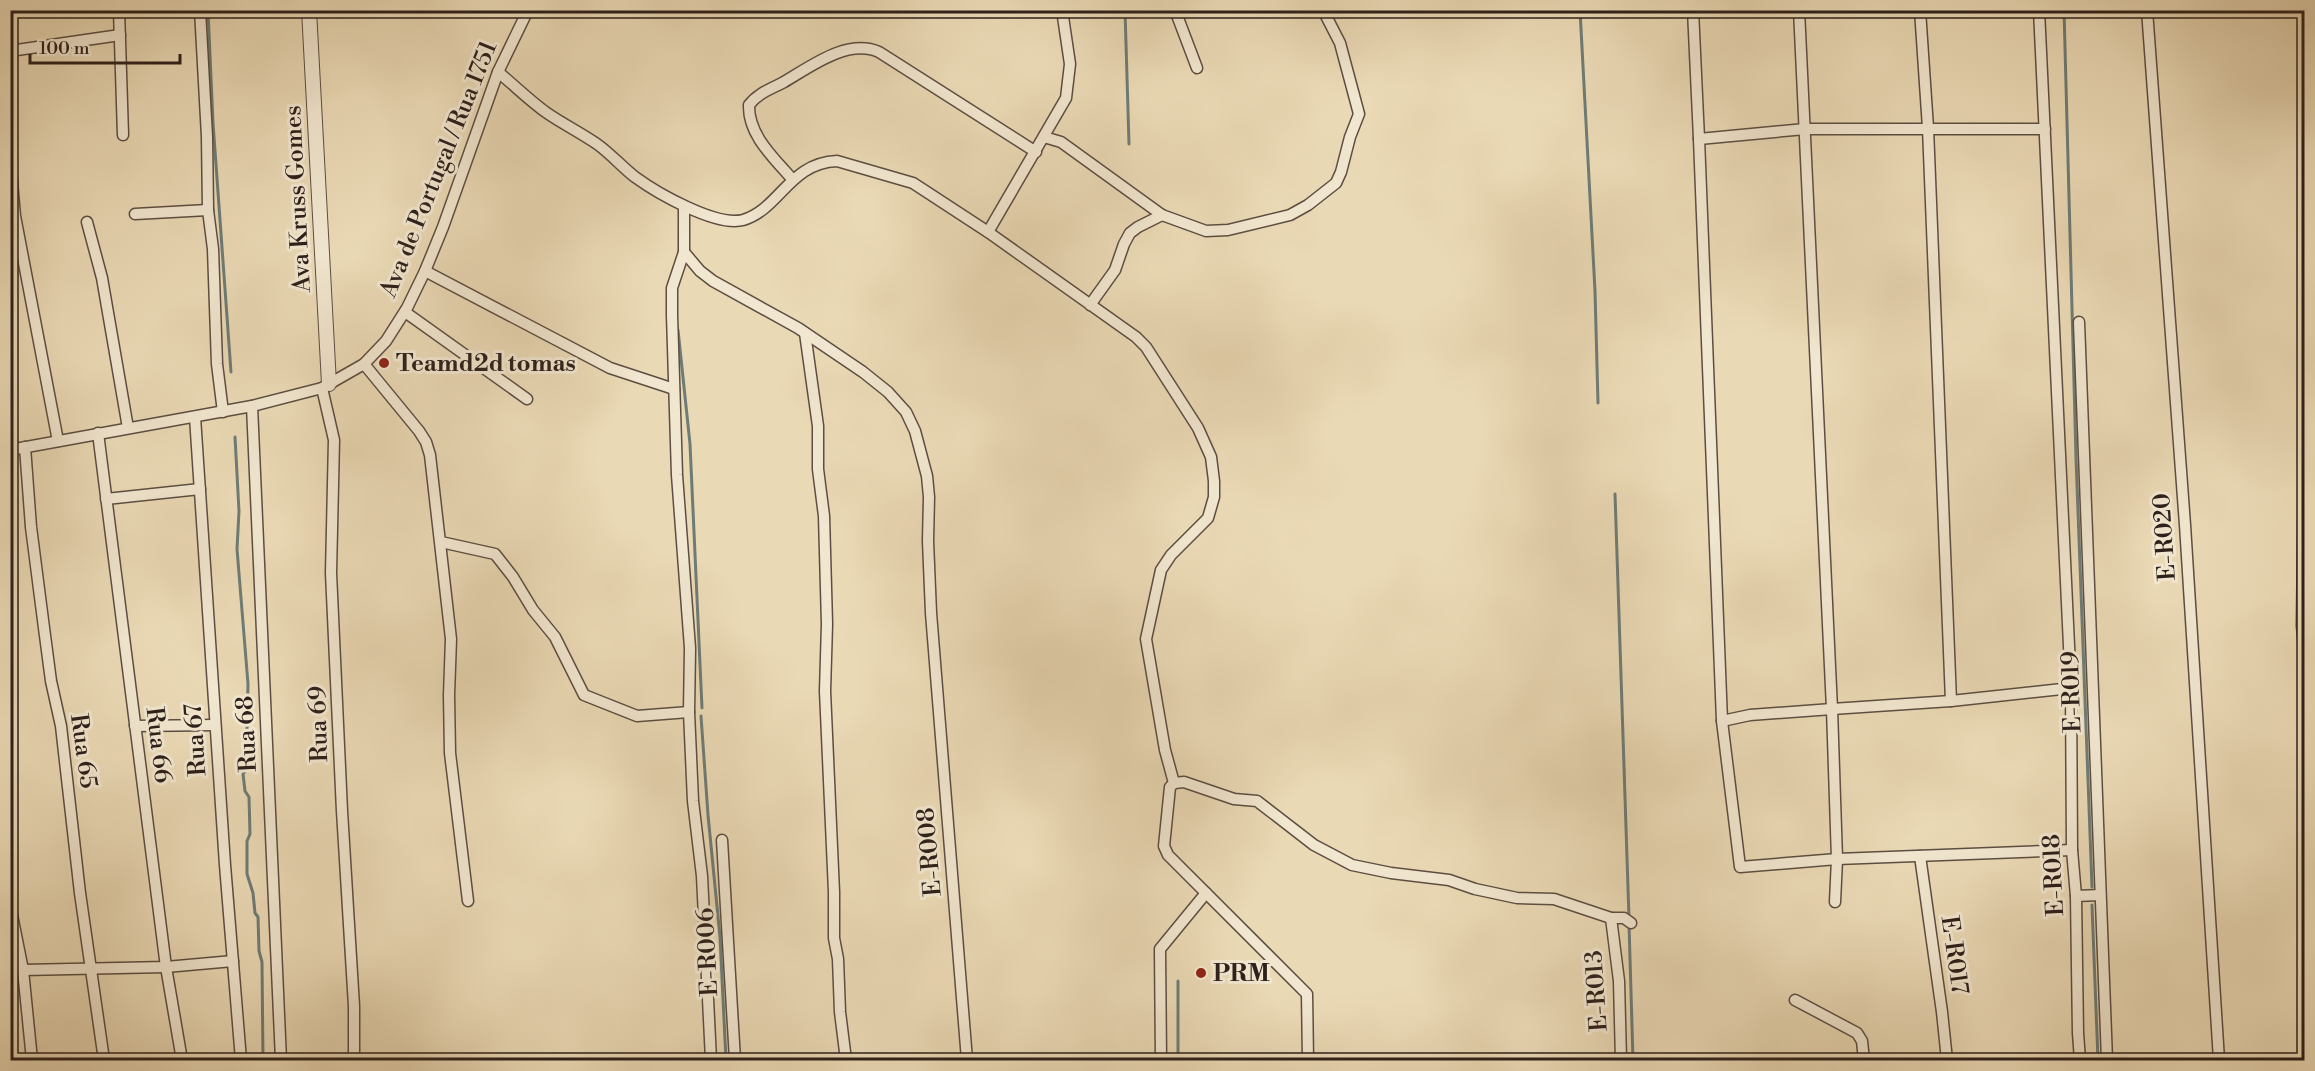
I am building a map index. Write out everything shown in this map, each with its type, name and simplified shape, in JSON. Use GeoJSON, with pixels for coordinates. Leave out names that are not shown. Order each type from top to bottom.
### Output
{"type":"FeatureCollection","features":[{"type":"Feature","properties":{"kind":"street"},"geometry":{"type":"LineString","coordinates":[[119,10],[123,135]]}},
{"type":"Feature","properties":{"kind":"street"},"geometry":{"type":"LineString","coordinates":[[200,10],[207,137],[208,210],[213,249],[217,364],[223,412]]}},
{"type":"Feature","properties":{"kind":"street","name":"Ava Kruss Gomes"},"geometry":{"type":"LineString","coordinates":[[309,10],[326,386]]}},
{"type":"Feature","properties":{"kind":"street","name":"Ava de Portugal / Rua 1751"},"geometry":{"type":"LineString","coordinates":[[10,450],[252,406],[326,386],[364,364],[386,341],[405,312],[425,271],[498,72],[528,10]]}},
{"type":"Feature","properties":{"kind":"street"},"geometry":{"type":"LineString","coordinates":[[988,232],[1066,98],[1070,64],[1062,10]]}},
{"type":"Feature","properties":{"kind":"street"},"geometry":{"type":"LineString","coordinates":[[1175,10],[1197,68]]}},
{"type":"Feature","properties":{"kind":"street"},"geometry":{"type":"LineString","coordinates":[[1044,137],[1061,142],[1162,215],[1206,231],[1228,230],[1290,215],[1308,205],[1336,183],[1359,114],[1340,43],[1323,10]]}},
{"type":"Feature","properties":{"kind":"street"},"geometry":{"type":"LineString","coordinates":[[1693,10],[1722,721],[1740,867],[1837,859],[2072,850]]}},
{"type":"Feature","properties":{"kind":"street"},"geometry":{"type":"LineString","coordinates":[[1799,10],[1832,709],[1837,859],[1835,902]]}},
{"type":"Feature","properties":{"kind":"street"},"geometry":{"type":"LineString","coordinates":[[1920,10],[1928,128],[1951,701]]}},
{"type":"Feature","properties":{"kind":"street","name":"E-R018"},"geometry":{"type":"LineString","coordinates":[[2039,10],[2071,688],[2072,850],[2076,896],[2080,1060]]}},
{"type":"Feature","properties":{"kind":"street","name":"E-R020"},"geometry":{"type":"LineString","coordinates":[[2146,10],[2185,525],[2219,1060]]}},
{"type":"Feature","properties":{"kind":"street"},"geometry":{"type":"LineString","coordinates":[[10,51],[120,35]]}},
{"type":"Feature","properties":{"kind":"street"},"geometry":{"type":"LineString","coordinates":[[792,179],[755,132],[749,118],[749,105],[759,95],[830,56],[849,50],[871,48],[879,52],[1036,152]]}},
{"type":"Feature","properties":{"kind":"street"},"geometry":{"type":"LineString","coordinates":[[498,72],[545,111],[598,144],[637,178],[684,207],[723,219],[736,221],[746,219],[772,201],[792,179],[827,161],[854,165],[914,183],[988,232],[1136,337],[1146,347],[1198,428],[1211,457],[1214,497],[1208,518],[1171,555],[1161,570],[1146,639],[1165,750],[1174,783]]}},
{"type":"Feature","properties":{"kind":"street"},"geometry":{"type":"LineString","coordinates":[[1051,123],[1061,142]]}},
{"type":"Feature","properties":{"kind":"street"},"geometry":{"type":"LineString","coordinates":[[1699,138],[1805,129],[2045,129]]}},
{"type":"Feature","properties":{"kind":"street"},"geometry":{"type":"LineString","coordinates":[[10,160],[13,217],[58,441]]}},
{"type":"Feature","properties":{"kind":"street"},"geometry":{"type":"LineString","coordinates":[[684,207],[684,252],[672,288],[674,389],[690,648],[689,712],[693,801],[702,876],[711,1060]]}},
{"type":"Feature","properties":{"kind":"street"},"geometry":{"type":"LineString","coordinates":[[135,214],[208,210]]}},
{"type":"Feature","properties":{"kind":"street"},"geometry":{"type":"LineString","coordinates":[[1090,305],[1114,270],[1130,233],[1162,215]]}},
{"type":"Feature","properties":{"kind":"street"},"geometry":{"type":"LineString","coordinates":[[87,222],[102,278],[128,428]]}},
{"type":"Feature","properties":{"kind":"street","name":"E-R008"},"geometry":{"type":"LineString","coordinates":[[684,252],[700,271],[713,281],[805,333],[863,372],[888,392],[906,412],[915,431],[927,476],[929,497],[928,541],[933,639],[967,1060]]}},
{"type":"Feature","properties":{"kind":"street"},"geometry":{"type":"LineString","coordinates":[[425,271],[610,368],[674,389]]}},
{"type":"Feature","properties":{"kind":"street"},"geometry":{"type":"LineString","coordinates":[[405,312],[527,399]]}},
{"type":"Feature","properties":{"kind":"street","name":"E-R019"},"geometry":{"type":"LineString","coordinates":[[2079,322],[2107,1060]]}},
{"type":"Feature","properties":{"kind":"street"},"geometry":{"type":"LineString","coordinates":[[805,333],[818,426],[818,469],[824,516],[827,624],[825,692],[834,938],[838,959],[840,1012],[846,1060]]}},
{"type":"Feature","properties":{"kind":"street"},"geometry":{"type":"LineString","coordinates":[[364,364],[426,442],[430,455],[451,639],[450,753],[468,900]]}},
{"type":"Feature","properties":{"kind":"street","name":"Rua 69"},"geometry":{"type":"LineString","coordinates":[[326,386],[334,440],[331,573],[354,1006],[354,1060]]}},
{"type":"Feature","properties":{"kind":"street","name":"Rua 68"},"geometry":{"type":"LineString","coordinates":[[252,406],[281,1060]]}},
{"type":"Feature","properties":{"kind":"street","name":"Rua 67"},"geometry":{"type":"LineString","coordinates":[[195,417],[215,725],[241,1060]]}},
{"type":"Feature","properties":{"kind":"street","name":"Rua 66"},"geometry":{"type":"LineString","coordinates":[[98,433],[166,967],[182,1060]]}},
{"type":"Feature","properties":{"kind":"street","name":"Rua 65"},"geometry":{"type":"LineString","coordinates":[[25,447],[31,527],[51,681],[61,726],[90,968],[104,1060]]}},
{"type":"Feature","properties":{"kind":"street"},"geometry":{"type":"LineString","coordinates":[[2304,462],[2302,626],[2304,648]]}},
{"type":"Feature","properties":{"kind":"street"},"geometry":{"type":"LineString","coordinates":[[106,499],[200,489]]}},
{"type":"Feature","properties":{"kind":"street"},"geometry":{"type":"LineString","coordinates":[[441,542],[495,554],[513,576],[533,610],[555,637],[584,695],[637,717],[689,712]]}},
{"type":"Feature","properties":{"kind":"street"},"geometry":{"type":"LineString","coordinates":[[1722,721],[1750,716],[1951,701],[2071,688]]}},
{"type":"Feature","properties":{"kind":"street"},"geometry":{"type":"LineString","coordinates":[[135,726],[215,725]]}},
{"type":"Feature","properties":{"kind":"street"},"geometry":{"type":"LineString","coordinates":[[1308,1060],[1307,994],[1168,855],[1164,846],[1170,787],[1174,783],[1184,782],[1234,799],[1257,801],[1314,845],[1352,865],[1391,873],[1449,880],[1475,889],[1517,898],[1554,899],[1611,918],[1624,918],[1631,923]]}},
{"type":"Feature","properties":{"kind":"street","name":"E-R006"},"geometry":{"type":"LineString","coordinates":[[722,840],[735,1060]]}},
{"type":"Feature","properties":{"kind":"street","name":"E-R017"},"geometry":{"type":"LineString","coordinates":[[1920,856],[1947,1060]]}},
{"type":"Feature","properties":{"kind":"street"},"geometry":{"type":"LineString","coordinates":[[1161,1060],[1160,949],[1206,893]]}},
{"type":"Feature","properties":{"kind":"street"},"geometry":{"type":"LineString","coordinates":[[2076,896],[2100,895]]}},
{"type":"Feature","properties":{"kind":"street"},"geometry":{"type":"LineString","coordinates":[[10,905],[22,970],[32,1060]]}},
{"type":"Feature","properties":{"kind":"street","name":"E-R013"},"geometry":{"type":"LineString","coordinates":[[1611,918],[1619,981],[1621,1060]]}},
{"type":"Feature","properties":{"kind":"street"},"geometry":{"type":"LineString","coordinates":[[22,970],[166,967],[233,961]]}},
{"type":"Feature","properties":{"kind":"street"},"geometry":{"type":"LineString","coordinates":[[1795,1000],[1857,1033],[1862,1041],[1863,1060]]}},
{"type":"Feature","properties":{"kind":"waterway"},"geometry":{"type":"LineString","coordinates":[[208,10],[213,123],[231,372]]}},
{"type":"Feature","properties":{"kind":"waterway"},"geometry":{"type":"LineString","coordinates":[[1125,10],[1129,144]]}},
{"type":"Feature","properties":{"kind":"waterway"},"geometry":{"type":"LineString","coordinates":[[1580,10],[1595,291],[1598,403]]}},
{"type":"Feature","properties":{"kind":"waterway"},"geometry":{"type":"LineString","coordinates":[[2064,10],[2076,458],[2092,887]]}},
{"type":"Feature","properties":{"kind":"waterway"},"geometry":{"type":"LineString","coordinates":[[678,330],[690,444],[702,708]]}},
{"type":"Feature","properties":{"kind":"waterway"},"geometry":{"type":"LineString","coordinates":[[235,437],[239,511],[237,549],[248,684],[247,730],[244,738],[246,770],[243,774],[245,791],[249,797],[250,834],[247,841],[247,874],[253,893],[255,913],[258,917],[259,951],[262,962],[263,1060]]}},
{"type":"Feature","properties":{"kind":"waterway"},"geometry":{"type":"LineString","coordinates":[[1615,494],[1629,918]]}},
{"type":"Feature","properties":{"kind":"waterway"},"geometry":{"type":"LineString","coordinates":[[701,716],[720,937],[726,1060]]}},
{"type":"Feature","properties":{"kind":"waterway"},"geometry":{"type":"LineString","coordinates":[[2092,905],[2098,1060]]}},
{"type":"Feature","properties":{"kind":"waterway"},"geometry":{"type":"LineString","coordinates":[[1629,924],[1633,1060]]}},
{"type":"Feature","properties":{"kind":"waterway"},"geometry":{"type":"LineString","coordinates":[[1178,981],[1178,1060]]}},
{"type":"Feature","properties":{"kind":"place","name":"Teamd2d tomas"},"geometry":{"type":"Point","coordinates":[384,363]}},
{"type":"Feature","properties":{"kind":"place","name":"PRM"},"geometry":{"type":"Point","coordinates":[1201,973]}}]}
